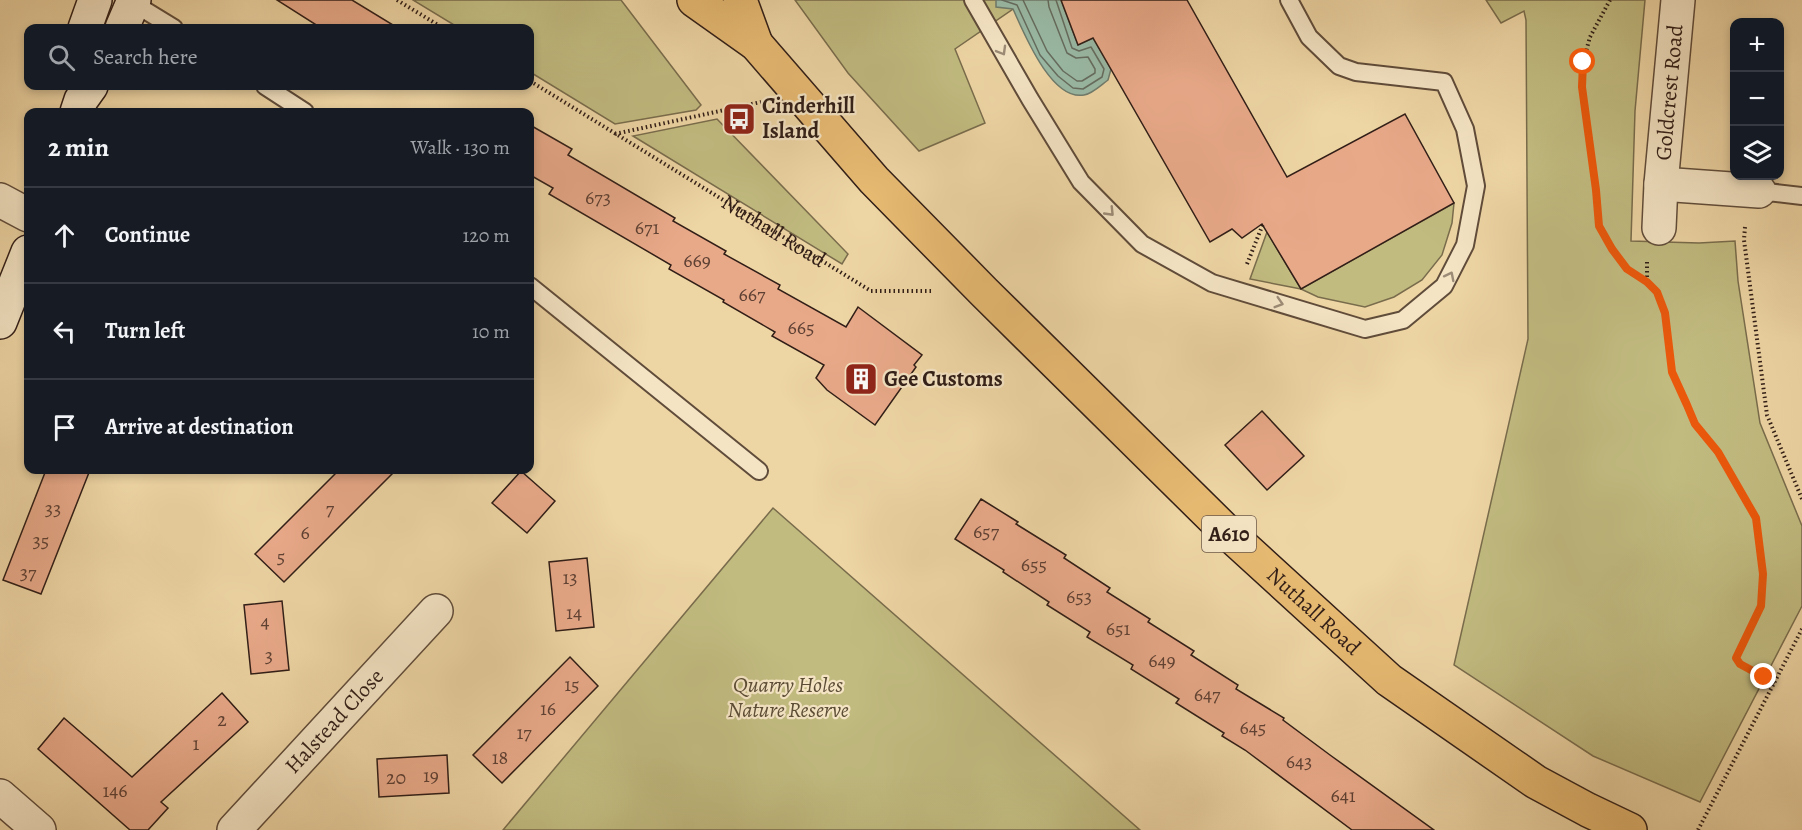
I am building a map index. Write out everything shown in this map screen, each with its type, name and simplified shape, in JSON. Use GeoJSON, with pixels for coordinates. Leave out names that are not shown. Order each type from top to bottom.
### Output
{"type":"FeatureCollection","features":[{"type":"Feature","properties":{"kind":"highway","name":"A610"},"geometry":{"type":"LineString","coordinates":[[694,0],[756,44]]}},
{"type":"Feature","properties":{"kind":"highway","name":"A610"},"geometry":{"type":"LineString","coordinates":[[740,0],[756,44]]}},
{"type":"Feature","properties":{"kind":"highway","name":"Nuthall Road"},"geometry":{"type":"LineString","coordinates":[[756,44],[874,180],[984,292],[1228,533],[1389,680],[1536,782],[1630,830]]}},
{"type":"Feature","properties":{"kind":"street"},"geometry":{"type":"LineString","coordinates":[[86,24],[95,0]]}},
{"type":"Feature","properties":{"kind":"street","name":"Goldcrest Road"},"geometry":{"type":"LineString","coordinates":[[1659,228],[1678,0]]}},
{"type":"Feature","properties":{"kind":"street","name":"Goldcrest Road"},"geometry":{"type":"LineString","coordinates":[[1661,184],[1752,191]]}},
{"type":"Feature","properties":{"kind":"street"},"geometry":{"type":"LineString","coordinates":[[0,200],[24,213]]}},
{"type":"Feature","properties":{"kind":"street"},"geometry":{"type":"LineString","coordinates":[[0,322],[24,262]]}},
{"type":"Feature","properties":{"kind":"street","name":"Halstead Close"},"geometry":{"type":"LineString","coordinates":[[234,830],[436,610]]}},
{"type":"Feature","properties":{"kind":"street"},"geometry":{"type":"LineString","coordinates":[[0,796],[39,830]]}},
{"type":"Feature","properties":{"kind":"lane"},"geometry":{"type":"LineString","coordinates":[[973,0],[1081,182],[1142,244],[1212,283],[1365,329],[1403,321],[1444,286],[1465,245],[1476,186],[1465,129],[1444,82],[1356,72],[1339,66],[1309,37],[1289,0]]}},
{"type":"Feature","properties":{"kind":"lane"},"geometry":{"type":"LineString","coordinates":[[129,10],[164,24]]}},
{"type":"Feature","properties":{"kind":"lane"},"geometry":{"type":"LineString","coordinates":[[272,90],[299,108]]}},
{"type":"Feature","properties":{"kind":"lane"},"geometry":{"type":"LineString","coordinates":[[1752,191],[1802,196]]}},
{"type":"Feature","properties":{"kind":"lane"},"geometry":{"type":"LineString","coordinates":[[534,289],[759,471]]}},
{"type":"Feature","properties":{"kind":"path"},"geometry":{"type":"LineString","coordinates":[[397,0],[436,24]]}},
{"type":"Feature","properties":{"kind":"path"},"geometry":{"type":"LineString","coordinates":[[1610,0],[1590,37],[1583,62],[1582,87],[1599,226],[1627,269],[1647,282],[1657,292],[1665,313],[1672,372],[1695,424],[1718,452],[1756,518],[1763,574],[1761,606],[1736,658],[1740,664],[1775,683]]}},
{"type":"Feature","properties":{"kind":"path","name":"Nuthall Road"},"geometry":{"type":"LineString","coordinates":[[534,84],[871,291],[984,292]]}},
{"type":"Feature","properties":{"kind":"path"},"geometry":{"type":"LineString","coordinates":[[615,134],[800,93]]}},
{"type":"Feature","properties":{"kind":"path"},"geometry":{"type":"LineString","coordinates":[[1752,191],[1744,240],[1767,415],[1802,499]]}},
{"type":"Feature","properties":{"kind":"path"},"geometry":{"type":"LineString","coordinates":[[1236,290],[1263,224]]}},
{"type":"Feature","properties":{"kind":"path"},"geometry":{"type":"LineString","coordinates":[[1698,830],[1802,629]]}},
{"type":"Feature","properties":{"kind":"green space"},"geometry":{"type":"Polygon","coordinates":[[[413,0],[621,0],[701,105],[696,110],[615,124],[534,74],[534,24],[452,24],[413,0]]]}},
{"type":"Feature","properties":{"kind":"green space"},"geometry":{"type":"Polygon","coordinates":[[[795,0],[996,0],[1013,9],[955,49],[985,123],[919,151],[848,73],[795,0]]]}},
{"type":"Feature","properties":{"kind":"green space"},"geometry":{"type":"Polygon","coordinates":[[[1486,0],[1645,0],[1635,111],[1631,241],[1699,243],[1735,241],[1738,281],[1760,423],[1802,526],[1802,606],[1700,802],[1593,756],[1454,665],[1528,339],[1526,20],[1524,11],[1501,23],[1486,0]]]}},
{"type":"Feature","properties":{"kind":"green space"},"geometry":{"type":"Polygon","coordinates":[[[717,119],[848,254],[842,264],[633,136],[717,119]]]}},
{"type":"Feature","properties":{"kind":"green space"},"geometry":{"type":"Polygon","coordinates":[[[1454,203],[1452,223],[1442,255],[1422,280],[1394,297],[1365,307],[1318,297],[1301,289],[1454,203]]]}},
{"type":"Feature","properties":{"kind":"green space"},"geometry":{"type":"Polygon","coordinates":[[[1267,232],[1301,289],[1250,279],[1267,232]]]}},
{"type":"Feature","properties":{"kind":"green space","name":"Quarry Holes Nature Reserve"},"geometry":{"type":"Polygon","coordinates":[[[773,508],[1140,830],[503,830],[773,508]]]}},
{"type":"Feature","properties":{"kind":"water"},"geometry":{"type":"Polygon","coordinates":[[[996,0],[1061,0],[1078,45],[1093,38],[1111,69],[1108,80],[1084,95],[1072,94],[1061,87],[1040,63],[1013,9],[996,7],[996,0]]]}},
{"type":"Feature","properties":{"kind":"building"},"geometry":{"type":"Polygon","coordinates":[[[277,0],[352,0],[391,24],[315,24],[277,0]]]}},
{"type":"Feature","properties":{"kind":"building"},"geometry":{"type":"Polygon","coordinates":[[[1061,0],[1187,0],[1287,177],[1405,114],[1454,203],[1301,289],[1262,224],[1242,238],[1232,229],[1210,242],[1093,38],[1078,45],[1061,0]]]}},
{"type":"Feature","properties":{"kind":"building"},"geometry":{"type":"Polygon","coordinates":[[[534,127],[572,149],[568,155],[675,218],[673,221],[726,251],[724,254],[780,285],[778,289],[846,327],[858,307],[922,355],[875,425],[827,390],[816,378],[824,365],[772,336],[775,332],[669,269],[671,265],[549,194],[553,188],[534,177],[534,127]]]}},
{"type":"Feature","properties":{"kind":"building"},"geometry":{"type":"Polygon","coordinates":[[[1262,411],[1304,456],[1267,490],[1225,445],[1262,411]]]}},
{"type":"Feature","properties":{"kind":"building"},"geometry":{"type":"Polygon","coordinates":[[[44,474],[88,474],[41,594],[3,580],[44,474]]]}},
{"type":"Feature","properties":{"kind":"building"},"geometry":{"type":"Polygon","coordinates":[[[335,474],[392,474],[284,582],[255,554],[335,474]]]}},
{"type":"Feature","properties":{"kind":"building"},"geometry":{"type":"Polygon","coordinates":[[[518,474],[524,474],[555,501],[527,533],[492,503],[518,474]]]}},
{"type":"Feature","properties":{"kind":"building"},"geometry":{"type":"Polygon","coordinates":[[[981,499],[1066,555],[1064,558],[1110,588],[1107,592],[1150,619],[1148,622],[1194,651],[1191,655],[1238,685],[1236,689],[1284,718],[1283,720],[1434,830],[1352,830],[1245,750],[1222,736],[1224,733],[1176,703],[1179,699],[1131,669],[1133,665],[1087,637],[1090,632],[1047,605],[1049,602],[1003,572],[1004,570],[955,539],[981,499]]]}},
{"type":"Feature","properties":{"kind":"building"},"geometry":{"type":"Polygon","coordinates":[[[587,558],[594,627],[556,631],[549,562],[587,558]]]}},
{"type":"Feature","properties":{"kind":"building"},"geometry":{"type":"Polygon","coordinates":[[[282,601],[289,670],[251,674],[244,605],[282,601]]]}},
{"type":"Feature","properties":{"kind":"building"},"geometry":{"type":"Polygon","coordinates":[[[570,657],[598,686],[502,783],[473,755],[570,657]]]}},
{"type":"Feature","properties":{"kind":"building"},"geometry":{"type":"Polygon","coordinates":[[[222,693],[248,722],[161,802],[168,808],[148,830],[130,830],[38,749],[64,718],[132,777],[222,693]]]}},
{"type":"Feature","properties":{"kind":"building"},"geometry":{"type":"Polygon","coordinates":[[[447,755],[449,793],[379,797],[377,759],[447,755]]]}},
{"type":"Feature","properties":{"kind":"place","name":"Cinderhill Island"},"geometry":{"type":"Point","coordinates":[739,119]}},
{"type":"Feature","properties":{"kind":"place","name":"Gee Customs"},"geometry":{"type":"Point","coordinates":[861,379]}},
{"type":"Feature","properties":{"kind":"route"},"geometry":{"type":"LineString","coordinates":[[1583,62],[1582,87],[1599,226],[1627,269],[1647,282],[1657,292],[1665,313],[1672,372],[1695,424],[1718,452],[1756,518],[1761,543],[1763,574],[1761,606],[1736,658],[1740,664],[1764,677]]}}]}
